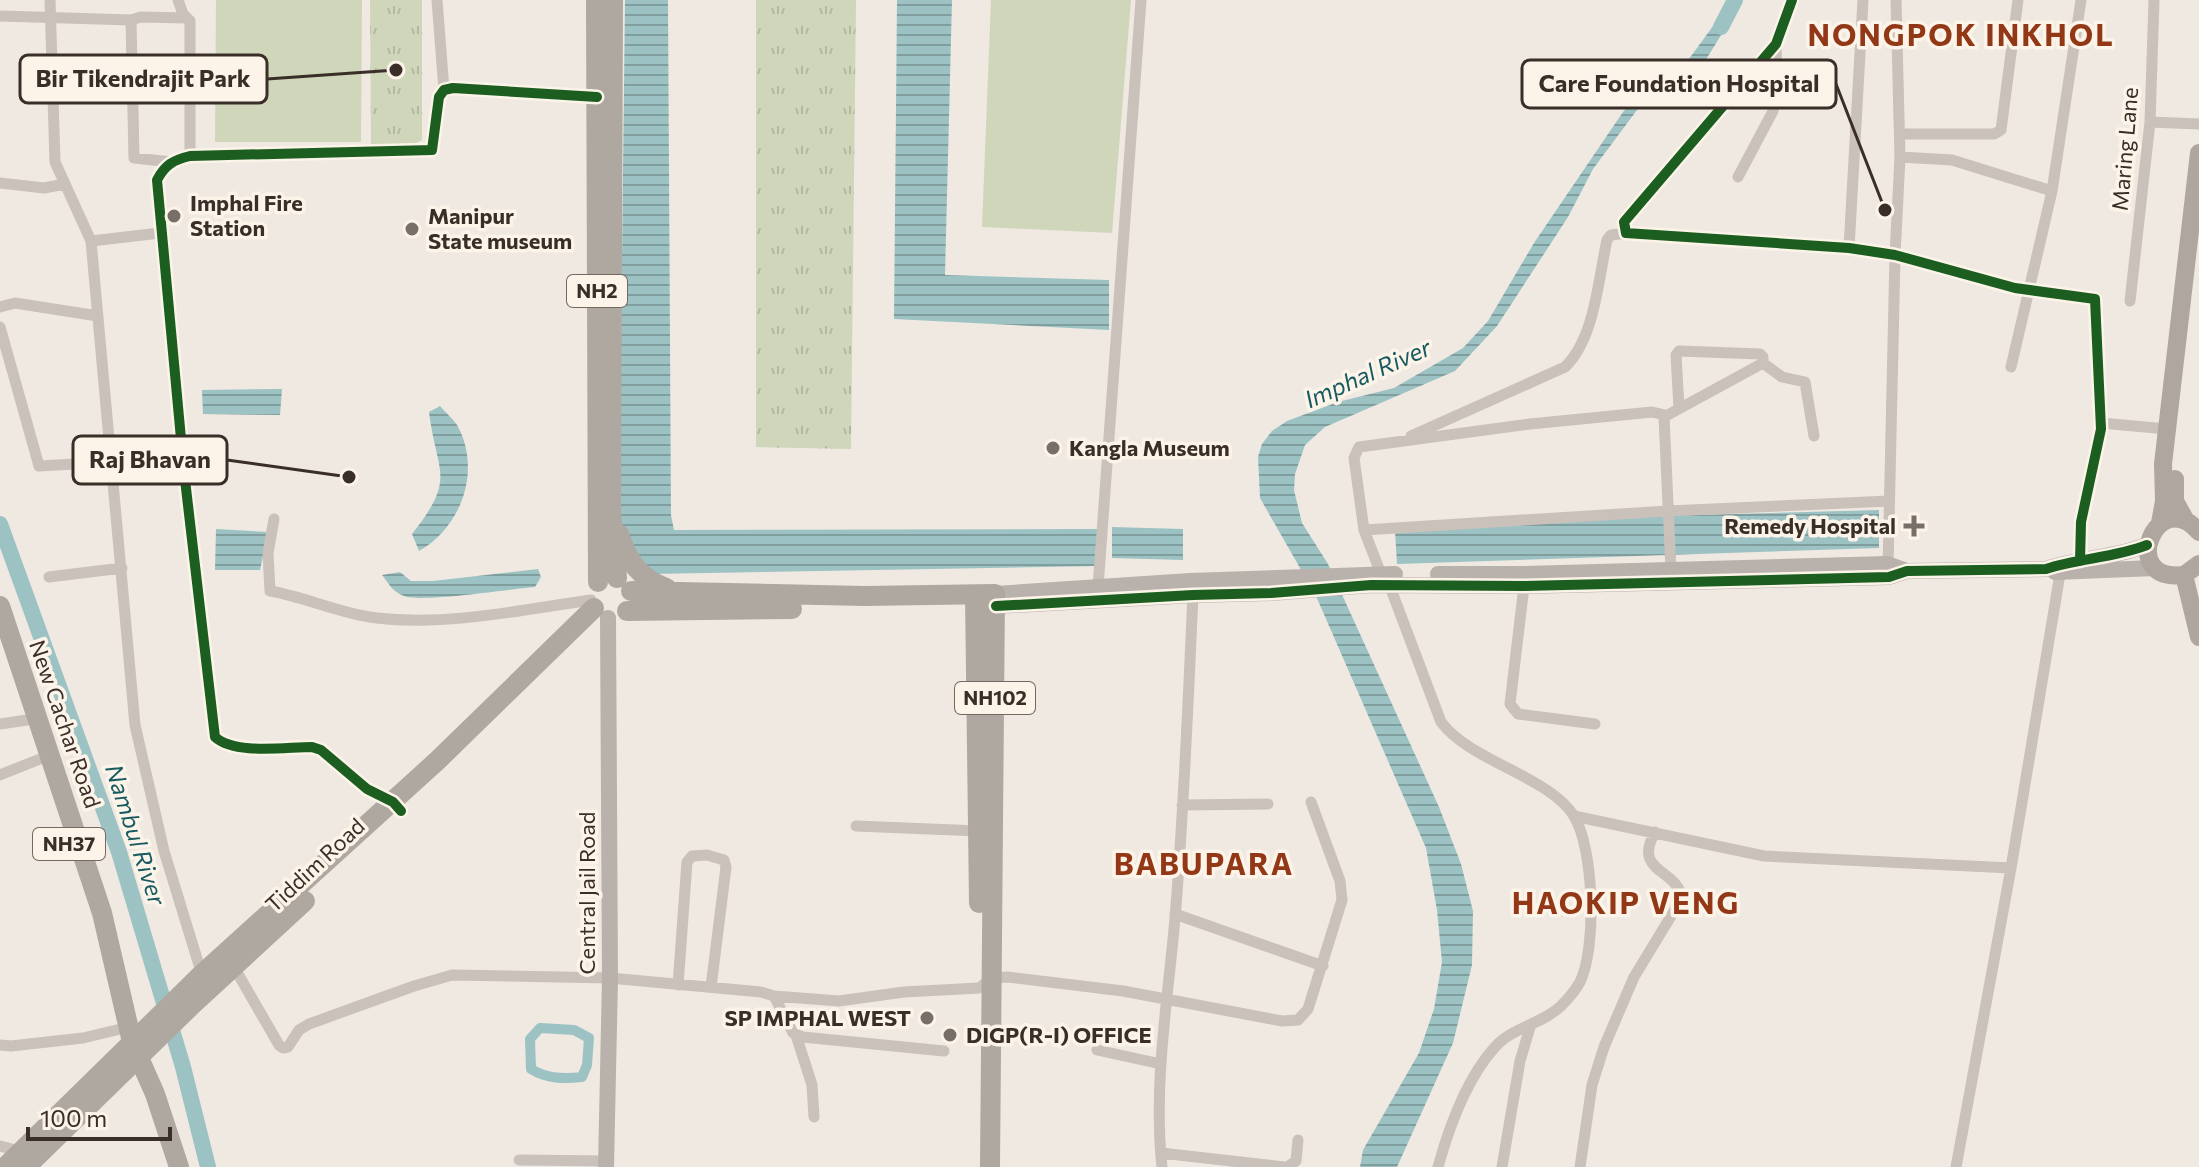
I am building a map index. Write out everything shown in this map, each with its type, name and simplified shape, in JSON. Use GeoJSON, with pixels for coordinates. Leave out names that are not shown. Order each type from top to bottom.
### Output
{"type":"FeatureCollection","features":[{"type":"Feature","properties":{"kind":"highway","name":"NH2"},"geometry":{"type":"LineString","coordinates":[[596,0],[609,600]]}},
{"type":"Feature","properties":{"kind":"highway","name":"NH2"},"geometry":{"type":"LineString","coordinates":[[609,600],[613,0]]}},
{"type":"Feature","properties":{"kind":"highway"},"geometry":{"type":"LineString","coordinates":[[611,511],[632,566],[650,581],[675,592]]}},
{"type":"Feature","properties":{"kind":"highway"},"geometry":{"type":"LineString","coordinates":[[5,1167],[133,1041],[186,1000],[397,807],[542,661],[609,600],[675,592],[985,600]]}},
{"type":"Feature","properties":{"kind":"highway"},"geometry":{"type":"LineString","coordinates":[[609,600],[985,600]]}},
{"type":"Feature","properties":{"kind":"highway","name":"NH102"},"geometry":{"type":"LineString","coordinates":[[985,600],[985,983],[990,1167]]}},
{"type":"Feature","properties":{"kind":"highway","name":"New Cachar Road"},"geometry":{"type":"LineString","coordinates":[[0,606],[89,872],[113,951],[133,1041]]}},
{"type":"Feature","properties":{"kind":"highway","name":"New Cachar Road"},"geometry":{"type":"LineString","coordinates":[[0,640],[133,1041]]}},
{"type":"Feature","properties":{"kind":"highway","name":"Tiddim Road"},"geometry":{"type":"LineString","coordinates":[[205,982],[234,967],[397,807]]}},
{"type":"Feature","properties":{"kind":"highway","name":"NH102"},"geometry":{"type":"LineString","coordinates":[[977,1167],[985,983]]}},
{"type":"Feature","properties":{"kind":"highway"},"geometry":{"type":"LineString","coordinates":[[133,1041],[164,1117],[179,1167]]}},
{"type":"Feature","properties":{"kind":"main road"},"geometry":{"type":"LineString","coordinates":[[2160,523],[2164,501],[2163,464],[2199,153]]}},
{"type":"Feature","properties":{"kind":"main road"},"geometry":{"type":"LineString","coordinates":[[2192,526],[2175,501],[2174,464],[2199,250]]}},
{"type":"Feature","properties":{"kind":"main road"},"geometry":{"type":"LineString","coordinates":[[2192,526],[2173,519],[2160,523],[2151,532],[2147,545],[2148,558],[2164,574],[2191,570],[2192,601],[2199,637]]}},
{"type":"Feature","properties":{"kind":"street"},"geometry":{"type":"LineString","coordinates":[[50,0],[55,162],[91,241],[135,725],[164,851],[205,982]]}},
{"type":"Feature","properties":{"kind":"street"},"geometry":{"type":"LineString","coordinates":[[178,0],[178,5],[190,21],[190,156]]}},
{"type":"Feature","properties":{"kind":"street"},"geometry":{"type":"LineString","coordinates":[[397,807],[367,789],[321,750],[312,747],[235,748],[215,737],[184,471],[157,180],[163,167],[190,156],[432,150],[439,97],[444,90],[437,0]]}},
{"type":"Feature","properties":{"kind":"street"},"geometry":{"type":"LineString","coordinates":[[1098,587],[1141,0]]}},
{"type":"Feature","properties":{"kind":"street"},"geometry":{"type":"LineString","coordinates":[[1626,233],[1624,222],[1776,44],[1792,0]]}},
{"type":"Feature","properties":{"kind":"street"},"geometry":{"type":"LineString","coordinates":[[1849,248],[1863,0]]}},
{"type":"Feature","properties":{"kind":"street"},"geometry":{"type":"LineString","coordinates":[[1888,571],[1900,157],[1896,0]]}},
{"type":"Feature","properties":{"kind":"street"},"geometry":{"type":"LineString","coordinates":[[1900,134],[1994,134],[2001,130],[2018,0]]}},
{"type":"Feature","properties":{"kind":"street"},"geometry":{"type":"LineString","coordinates":[[2011,367],[2052,191],[2081,0]]}},
{"type":"Feature","properties":{"kind":"street","name":"Maring Lane"},"geometry":{"type":"LineString","coordinates":[[2130,301],[2150,122],[2154,0]]}},
{"type":"Feature","properties":{"kind":"street"},"geometry":{"type":"LineString","coordinates":[[0,16],[131,20],[141,17],[187,18]]}},
{"type":"Feature","properties":{"kind":"street"},"geometry":{"type":"LineString","coordinates":[[131,20],[134,158],[172,162]]}},
{"type":"Feature","properties":{"kind":"street"},"geometry":{"type":"LineString","coordinates":[[1738,177],[1773,111],[1777,84],[1776,44]]}},
{"type":"Feature","properties":{"kind":"street"},"geometry":{"type":"LineString","coordinates":[[444,90],[453,88],[597,97]]}},
{"type":"Feature","properties":{"kind":"street"},"geometry":{"type":"LineString","coordinates":[[2150,122],[2199,124]]}},
{"type":"Feature","properties":{"kind":"street"},"geometry":{"type":"LineString","coordinates":[[1900,157],[1952,160],[2052,191]]}},
{"type":"Feature","properties":{"kind":"street"},"geometry":{"type":"LineString","coordinates":[[0,183],[44,188],[65,184]]}},
{"type":"Feature","properties":{"kind":"street"},"geometry":{"type":"LineString","coordinates":[[91,241],[160,233]]}},
{"type":"Feature","properties":{"kind":"street"},"geometry":{"type":"LineString","coordinates":[[1400,441],[1565,367],[1574,359],[1587,334],[1607,240],[1611,235],[1626,233],[1849,248],[1895,255],[2030,291],[2093,297],[2096,301],[2101,423],[2081,522],[2080,561]]}},
{"type":"Feature","properties":{"kind":"street"},"geometry":{"type":"LineString","coordinates":[[0,307],[15,303],[98,316]]}},
{"type":"Feature","properties":{"kind":"street"},"geometry":{"type":"LineString","coordinates":[[0,327],[39,466],[111,462]]}},
{"type":"Feature","properties":{"kind":"street"},"geometry":{"type":"LineString","coordinates":[[1679,408],[1676,355],[1679,351],[1760,354],[1763,363]]}},
{"type":"Feature","properties":{"kind":"street"},"geometry":{"type":"LineString","coordinates":[[1438,1167],[1445,1142],[1474,1076],[1495,1047],[1506,1037],[1558,1009],[1581,980],[1589,934],[1588,857],[1574,816],[1560,800],[1448,732],[1378,579],[1364,530],[1354,458],[1356,451],[1363,445],[1545,423],[1654,412],[1665,415],[1763,363]]}},
{"type":"Feature","properties":{"kind":"street"},"geometry":{"type":"LineString","coordinates":[[1763,363],[1783,377],[1805,382],[1814,436]]}},
{"type":"Feature","properties":{"kind":"street"},"geometry":{"type":"LineString","coordinates":[[1665,415],[1670,562]]}},
{"type":"Feature","properties":{"kind":"street"},"geometry":{"type":"LineString","coordinates":[[2101,423],[2167,429]]}},
{"type":"Feature","properties":{"kind":"street"},"geometry":{"type":"LineString","coordinates":[[1364,530],[1889,501]]}},
{"type":"Feature","properties":{"kind":"street"},"geometry":{"type":"LineString","coordinates":[[274,519],[268,553],[270,591],[296,595],[310,603],[376,618],[439,620],[609,600]]}},
{"type":"Feature","properties":{"kind":"street"},"geometry":{"type":"LineString","coordinates":[[2056,569],[2147,545]]}},
{"type":"Feature","properties":{"kind":"street"},"geometry":{"type":"LineString","coordinates":[[985,600],[1193,595],[1272,586],[1524,574],[1670,562],[1888,571]]}},
{"type":"Feature","properties":{"kind":"street"},"geometry":{"type":"LineString","coordinates":[[49,577],[122,568]]}},
{"type":"Feature","properties":{"kind":"street"},"geometry":{"type":"LineString","coordinates":[[1378,579],[1524,586],[1888,571],[2155,568]]}},
{"type":"Feature","properties":{"kind":"street"},"geometry":{"type":"LineString","coordinates":[[1956,1167],[2011,868],[2056,569]]}},
{"type":"Feature","properties":{"kind":"street"},"geometry":{"type":"LineString","coordinates":[[985,600],[1098,587],[1272,586]]}},
{"type":"Feature","properties":{"kind":"street"},"geometry":{"type":"LineString","coordinates":[[1524,586],[1510,704],[1518,714],[1595,724]]}},
{"type":"Feature","properties":{"kind":"street"},"geometry":{"type":"LineString","coordinates":[[1162,1167],[1161,1064],[1175,914],[1193,595]]}},
{"type":"Feature","properties":{"kind":"street","name":"Central Jail Road"},"geometry":{"type":"LineString","coordinates":[[606,1164],[610,978],[609,600]]}},
{"type":"Feature","properties":{"kind":"street"},"geometry":{"type":"LineString","coordinates":[[0,724],[27,720]]}},
{"type":"Feature","properties":{"kind":"street"},"geometry":{"type":"LineString","coordinates":[[0,775],[40,759]]}},
{"type":"Feature","properties":{"kind":"street"},"geometry":{"type":"LineString","coordinates":[[234,967],[283,1048],[288,1047],[299,1030],[309,1024],[452,975],[610,978],[839,1001],[1037,979],[1292,1021],[1304,1017],[1308,1009],[1340,911],[1342,892],[1311,802]]}},
{"type":"Feature","properties":{"kind":"street"},"geometry":{"type":"LineString","coordinates":[[1182,805],[1268,804]]}},
{"type":"Feature","properties":{"kind":"street"},"geometry":{"type":"LineString","coordinates":[[1574,816],[1764,856],[2011,868]]}},
{"type":"Feature","properties":{"kind":"street"},"geometry":{"type":"LineString","coordinates":[[856,826],[986,832]]}},
{"type":"Feature","properties":{"kind":"street"},"geometry":{"type":"LineString","coordinates":[[1580,1167],[1592,1085],[1604,1047],[1634,977],[1682,898],[1680,887],[1656,868],[1649,858],[1648,848],[1655,832]]}},
{"type":"Feature","properties":{"kind":"street"},"geometry":{"type":"LineString","coordinates":[[678,985],[687,862],[692,856],[707,855],[724,860],[726,867],[711,987]]}},
{"type":"Feature","properties":{"kind":"street"},"geometry":{"type":"LineString","coordinates":[[1175,914],[1323,966]]}},
{"type":"Feature","properties":{"kind":"street"},"geometry":{"type":"LineString","coordinates":[[774,996],[796,1035],[812,1085],[814,1117]]}},
{"type":"Feature","properties":{"kind":"street"},"geometry":{"type":"LineString","coordinates":[[1502,1167],[1517,1074],[1531,1024]]}},
{"type":"Feature","properties":{"kind":"street"},"geometry":{"type":"LineString","coordinates":[[796,1035],[944,1051]]}},
{"type":"Feature","properties":{"kind":"street"},"geometry":{"type":"LineString","coordinates":[[0,1045],[83,1038],[133,1041]]}},
{"type":"Feature","properties":{"kind":"street"},"geometry":{"type":"LineString","coordinates":[[1097,1050],[1161,1064]]}},
{"type":"Feature","properties":{"kind":"street"},"geometry":{"type":"LineString","coordinates":[[1161,1153],[1285,1167],[1296,1161],[1298,1140]]}},
{"type":"Feature","properties":{"kind":"street"},"geometry":{"type":"LineString","coordinates":[[519,1160],[606,1164]]}},
{"type":"Feature","properties":{"kind":"green space"},"geometry":{"type":"Polygon","coordinates":[[[216,0],[362,0],[361,142],[215,142],[216,0]]]}},
{"type":"Feature","properties":{"kind":"green space"},"geometry":{"type":"Polygon","coordinates":[[[370,0],[422,0],[422,140],[413,145],[371,146],[370,0]]]}},
{"type":"Feature","properties":{"kind":"green space"},"geometry":{"type":"Polygon","coordinates":[[[756,0],[856,0],[851,449],[756,447],[756,0]]]}},
{"type":"Feature","properties":{"kind":"green space"},"geometry":{"type":"Polygon","coordinates":[[[991,0],[1131,0],[1112,233],[982,227],[991,0]]]}},
{"type":"Feature","properties":{"kind":"water"},"geometry":{"type":"Polygon","coordinates":[[[625,0],[668,0],[671,515],[674,530],[1097,529],[1097,566],[650,574],[619,522],[625,0]]]}},
{"type":"Feature","properties":{"kind":"water"},"geometry":{"type":"Polygon","coordinates":[[[897,0],[952,0],[945,275],[1109,280],[1109,330],[894,319],[897,0]]]}},
{"type":"Feature","properties":{"kind":"water"},"geometry":{"type":"Polygon","coordinates":[[[1732,0],[1726,27],[1694,79],[1655,94],[1637,110],[1593,169],[1568,217],[1497,326],[1455,371],[1325,427],[1305,445],[1295,474],[1294,490],[1302,523],[1328,564],[1439,807],[1461,864],[1473,911],[1472,965],[1453,1043],[1397,1167],[1360,1167],[1363,1150],[1419,1053],[1434,1009],[1442,962],[1437,910],[1426,848],[1316,596],[1260,498],[1258,457],[1262,444],[1272,431],[1287,421],[1338,402],[1394,388],[1463,348],[1488,321],[1534,243],[1623,112],[1638,95],[1689,59],[1732,0]]]}},
{"type":"Feature","properties":{"kind":"water"},"geometry":{"type":"Polygon","coordinates":[[[282,389],[280,415],[203,414],[202,390],[282,389]]]}},
{"type":"Feature","properties":{"kind":"water"},"geometry":{"type":"Polygon","coordinates":[[[440,406],[457,425],[464,442],[468,460],[467,478],[457,512],[447,527],[419,551],[412,534],[435,500],[439,487],[439,463],[429,412],[440,406]]]}},
{"type":"Feature","properties":{"kind":"water"},"geometry":{"type":"Polygon","coordinates":[[[1879,510],[1879,548],[1397,564],[1395,531],[1659,516],[1879,510]]]}},
{"type":"Feature","properties":{"kind":"water"},"geometry":{"type":"Polygon","coordinates":[[[1112,527],[1183,529],[1183,560],[1112,558],[1112,527]]]}},
{"type":"Feature","properties":{"kind":"water"},"geometry":{"type":"Polygon","coordinates":[[[216,529],[268,532],[260,570],[215,570],[216,529]]]}},
{"type":"Feature","properties":{"kind":"water"},"geometry":{"type":"Polygon","coordinates":[[[538,569],[541,577],[535,587],[429,598],[404,596],[382,575],[400,572],[411,581],[433,581],[538,569]]]}},
{"type":"Feature","properties":{"kind":"waterway","name":"Imphal River"},"geometry":{"type":"LineString","coordinates":[[1721,27],[1735,0]]}},
{"type":"Feature","properties":{"kind":"waterway","name":"Nambul River"},"geometry":{"type":"LineString","coordinates":[[0,524],[119,852],[183,1067],[208,1167]]}},
{"type":"Feature","properties":{"kind":"waterway"},"geometry":{"type":"LineString","coordinates":[[540,1028],[574,1030],[589,1038],[587,1065],[582,1077],[556,1078],[531,1069],[530,1039],[540,1028]]}},
{"type":"Feature","properties":{"kind":"cycle path"},"geometry":{"type":"LineString","coordinates":[[1792,0],[1776,44],[1624,222],[1626,233],[1849,248],[1895,255],[2015,288],[2095,299],[2101,429],[2081,522],[2080,561]]}},
{"type":"Feature","properties":{"kind":"cycle path"},"geometry":{"type":"LineString","coordinates":[[401,811],[393,802],[367,789],[321,750],[312,747],[247,748],[224,743],[215,737],[184,471],[157,180],[170,164],[190,156],[432,150],[439,97],[444,90],[453,88],[597,97]]}},
{"type":"Feature","properties":{"kind":"cycle path"},"geometry":{"type":"LineString","coordinates":[[996,606],[1371,585],[1524,586],[1889,577],[1907,571],[2046,569],[2147,545]]}},
{"type":"Feature","properties":{"kind":"place","name":"Bir Tikendrajit Park"},"geometry":{"type":"Point","coordinates":[396,70]}},
{"type":"Feature","properties":{"kind":"place","name":"Care Foundation Hospital"},"geometry":{"type":"Point","coordinates":[1885,210]}},
{"type":"Feature","properties":{"kind":"place","name":"Imphal Fire Station"},"geometry":{"type":"Point","coordinates":[174,216]}},
{"type":"Feature","properties":{"kind":"place","name":"Manipur State museum"},"geometry":{"type":"Point","coordinates":[412,229]}},
{"type":"Feature","properties":{"kind":"place","name":"Kangla Museum"},"geometry":{"type":"Point","coordinates":[1053,448]}},
{"type":"Feature","properties":{"kind":"place","name":"Raj Bhavan"},"geometry":{"type":"Point","coordinates":[349,477]}},
{"type":"Feature","properties":{"kind":"place","name":"Remedy Hospital"},"geometry":{"type":"Point","coordinates":[1914,526]}},
{"type":"Feature","properties":{"kind":"place","name":"SP IMPHAL WEST"},"geometry":{"type":"Point","coordinates":[927,1018]}},
{"type":"Feature","properties":{"kind":"place","name":"DIGP(R-I) OFFICE"},"geometry":{"type":"Point","coordinates":[950,1035]}},
{"type":"Feature","properties":{"kind":"district","name":"NONGPOK INKHOL"},"geometry":{"type":"Point","coordinates":[1961,36]}},
{"type":"Feature","properties":{"kind":"district","name":"BABUPARA"},"geometry":{"type":"Point","coordinates":[1204,865]}},
{"type":"Feature","properties":{"kind":"district","name":"HAOKIP VENG"},"geometry":{"type":"Point","coordinates":[1626,904]}}]}
